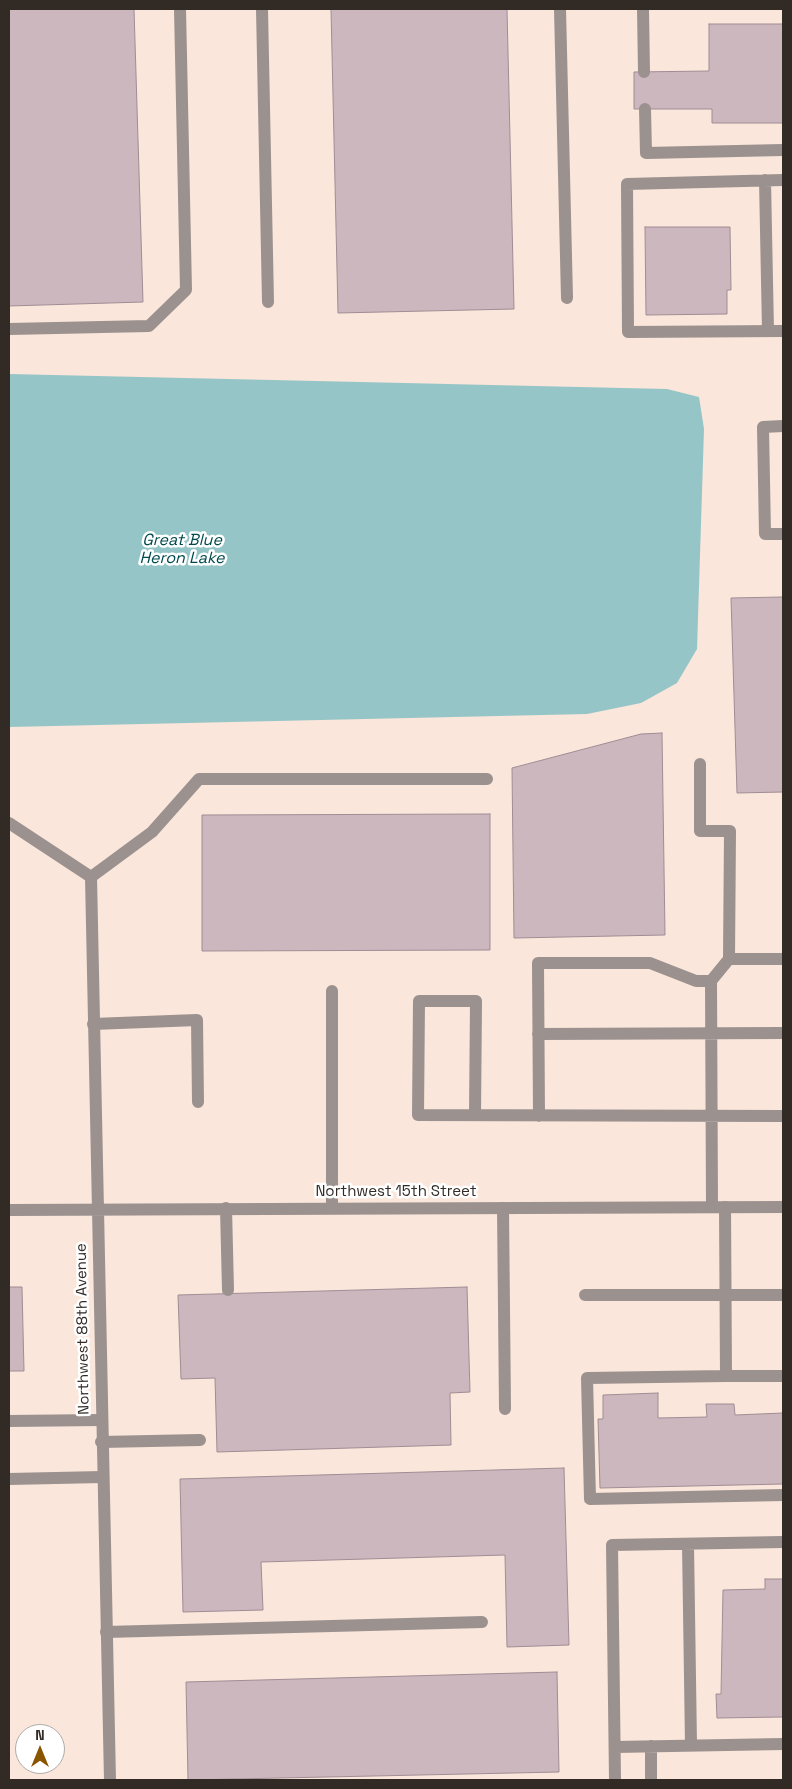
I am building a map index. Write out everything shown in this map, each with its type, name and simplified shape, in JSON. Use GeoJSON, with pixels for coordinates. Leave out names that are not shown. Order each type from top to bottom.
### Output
{"type":"FeatureCollection","features":[{"type":"Feature","properties":{"kind":"street"},"geometry":{"type":"LineString","coordinates":[[9,329],[150,326],[186,290],[180,9]]}},
{"type":"Feature","properties":{"kind":"street"},"geometry":{"type":"LineString","coordinates":[[262,9],[268,302]]}},
{"type":"Feature","properties":{"kind":"street"},"geometry":{"type":"LineString","coordinates":[[560,9],[567,298]]}},
{"type":"Feature","properties":{"kind":"street"},"geometry":{"type":"LineString","coordinates":[[643,9],[644,72]]}},
{"type":"Feature","properties":{"kind":"street"},"geometry":{"type":"LineString","coordinates":[[645,109],[646,153],[783,150]]}},
{"type":"Feature","properties":{"kind":"street"},"geometry":{"type":"LineString","coordinates":[[765,180],[768,331]]}},
{"type":"Feature","properties":{"kind":"street"},"geometry":{"type":"LineString","coordinates":[[783,180],[627,184],[628,332],[783,331]]}},
{"type":"Feature","properties":{"kind":"street"},"geometry":{"type":"LineString","coordinates":[[783,426],[763,427],[765,534],[783,534]]}},
{"type":"Feature","properties":{"kind":"street"},"geometry":{"type":"LineString","coordinates":[[700,764],[700,831],[730,831],[729,959],[711,981],[712,1207]]}},
{"type":"Feature","properties":{"kind":"street"},"geometry":{"type":"LineString","coordinates":[[9,823],[91,877],[152,832],[199,779],[487,779]]}},
{"type":"Feature","properties":{"kind":"street","name":"Northwest 88th Avenue"},"geometry":{"type":"LineString","coordinates":[[91,877],[101,1442],[110,1780]]}},
{"type":"Feature","properties":{"kind":"street"},"geometry":{"type":"LineString","coordinates":[[729,959],[783,959]]}},
{"type":"Feature","properties":{"kind":"street"},"geometry":{"type":"LineString","coordinates":[[538,1116],[538,963],[650,963],[696,981],[711,981]]}},
{"type":"Feature","properties":{"kind":"street"},"geometry":{"type":"LineString","coordinates":[[332,991],[332,1208]]}},
{"type":"Feature","properties":{"kind":"street"},"geometry":{"type":"LineString","coordinates":[[475,1115],[476,1001],[419,1001],[418,1115],[783,1116]]}},
{"type":"Feature","properties":{"kind":"street"},"geometry":{"type":"LineString","coordinates":[[94,1024],[197,1020],[198,1102]]}},
{"type":"Feature","properties":{"kind":"street"},"geometry":{"type":"LineString","coordinates":[[538,1034],[783,1033]]}},
{"type":"Feature","properties":{"kind":"street"},"geometry":{"type":"LineString","coordinates":[[725,1207],[726,1376]]}},
{"type":"Feature","properties":{"kind":"street","name":"Northwest 15th Street"},"geometry":{"type":"LineString","coordinates":[[9,1210],[783,1207]]}},
{"type":"Feature","properties":{"kind":"street"},"geometry":{"type":"LineString","coordinates":[[226,1208],[228,1290]]}},
{"type":"Feature","properties":{"kind":"street"},"geometry":{"type":"LineString","coordinates":[[503,1208],[505,1410]]}},
{"type":"Feature","properties":{"kind":"street"},"geometry":{"type":"LineString","coordinates":[[585,1295],[783,1295]]}},
{"type":"Feature","properties":{"kind":"street"},"geometry":{"type":"LineString","coordinates":[[783,1376],[587,1378],[590,1499],[783,1495]]}},
{"type":"Feature","properties":{"kind":"street"},"geometry":{"type":"LineString","coordinates":[[9,1421],[101,1420]]}},
{"type":"Feature","properties":{"kind":"street"},"geometry":{"type":"LineString","coordinates":[[101,1442],[200,1440]]}},
{"type":"Feature","properties":{"kind":"street"},"geometry":{"type":"LineString","coordinates":[[9,1479],[102,1477]]}},
{"type":"Feature","properties":{"kind":"street"},"geometry":{"type":"LineString","coordinates":[[615,1780],[612,1545],[783,1542]]}},
{"type":"Feature","properties":{"kind":"street"},"geometry":{"type":"LineString","coordinates":[[688,1544],[691,1745]]}},
{"type":"Feature","properties":{"kind":"street"},"geometry":{"type":"LineString","coordinates":[[106,1632],[482,1622]]}},
{"type":"Feature","properties":{"kind":"street"},"geometry":{"type":"LineString","coordinates":[[615,1747],[783,1744]]}},
{"type":"Feature","properties":{"kind":"street"},"geometry":{"type":"LineString","coordinates":[[650,1746],[651,1780]]}},
{"type":"Feature","properties":{"kind":"water","name":"Great Blue Heron Lake"},"geometry":{"type":"Polygon","coordinates":[[[9,374],[667,389],[699,397],[704,429],[697,649],[677,683],[641,703],[587,714],[9,727],[9,374]]]}},
{"type":"Feature","properties":{"kind":"building"},"geometry":{"type":"Polygon","coordinates":[[[9,9],[134,9],[143,302],[9,306],[9,9]]]}},
{"type":"Feature","properties":{"kind":"building"},"geometry":{"type":"Polygon","coordinates":[[[331,9],[507,9],[514,309],[338,313],[331,9]]]}},
{"type":"Feature","properties":{"kind":"building"},"geometry":{"type":"Polygon","coordinates":[[[709,24],[783,24],[783,123],[712,123],[712,109],[634,109],[634,72],[709,71],[709,24]]]}},
{"type":"Feature","properties":{"kind":"building"},"geometry":{"type":"Polygon","coordinates":[[[645,227],[730,227],[731,290],[727,290],[727,314],[646,315],[645,227]]]}},
{"type":"Feature","properties":{"kind":"building"},"geometry":{"type":"Polygon","coordinates":[[[783,597],[783,792],[737,793],[731,598],[783,597]]]}},
{"type":"Feature","properties":{"kind":"building"},"geometry":{"type":"Polygon","coordinates":[[[662,733],[665,935],[514,938],[512,768],[641,734],[662,733]]]}},
{"type":"Feature","properties":{"kind":"building"},"geometry":{"type":"Polygon","coordinates":[[[490,814],[490,950],[202,951],[202,815],[490,814]]]}},
{"type":"Feature","properties":{"kind":"building"},"geometry":{"type":"Polygon","coordinates":[[[9,1287],[22,1287],[24,1371],[9,1371],[9,1287]]]}},
{"type":"Feature","properties":{"kind":"building"},"geometry":{"type":"Polygon","coordinates":[[[467,1287],[470,1392],[450,1393],[451,1445],[217,1452],[215,1378],[181,1379],[178,1295],[467,1287]]]}},
{"type":"Feature","properties":{"kind":"building"},"geometry":{"type":"Polygon","coordinates":[[[658,1393],[658,1418],[707,1417],[706,1404],[734,1404],[735,1415],[783,1413],[783,1484],[600,1488],[598,1419],[603,1419],[603,1395],[658,1393]]]}},
{"type":"Feature","properties":{"kind":"building"},"geometry":{"type":"Polygon","coordinates":[[[564,1468],[569,1645],[507,1647],[505,1555],[261,1562],[263,1610],[183,1612],[180,1479],[564,1468]]]}},
{"type":"Feature","properties":{"kind":"building"},"geometry":{"type":"Polygon","coordinates":[[[765,1579],[783,1579],[783,1717],[717,1718],[716,1694],[721,1694],[723,1590],[765,1589],[765,1579]]]}},
{"type":"Feature","properties":{"kind":"building"},"geometry":{"type":"Polygon","coordinates":[[[557,1672],[559,1772],[188,1780],[186,1682],[557,1672]]]}}]}
